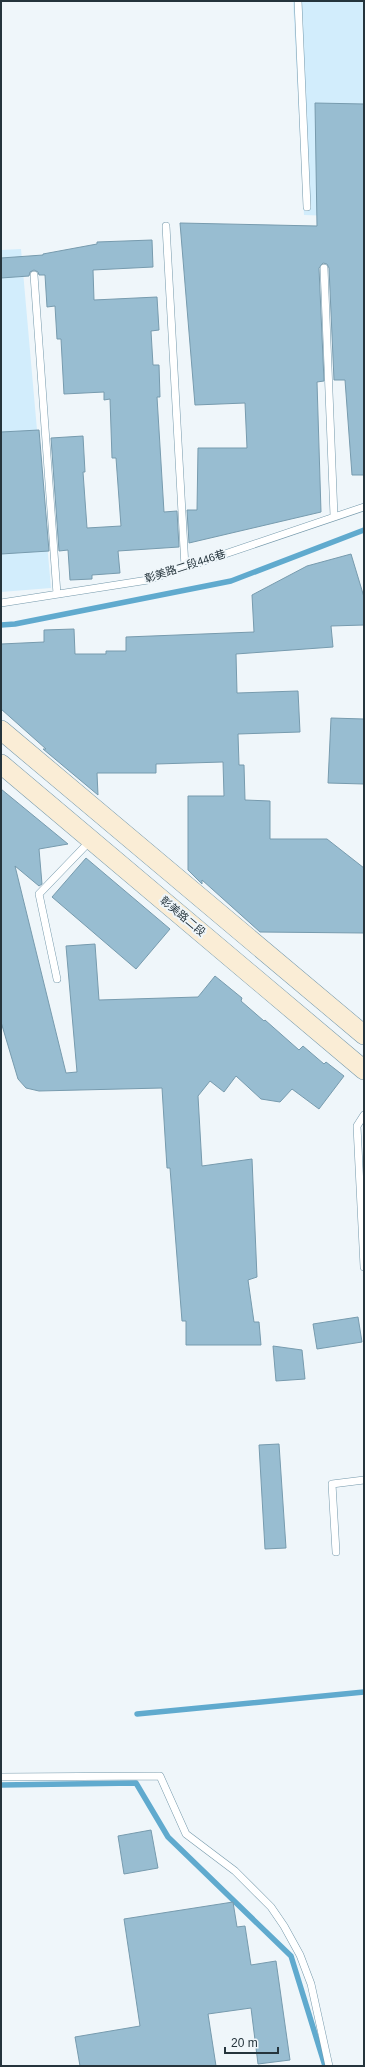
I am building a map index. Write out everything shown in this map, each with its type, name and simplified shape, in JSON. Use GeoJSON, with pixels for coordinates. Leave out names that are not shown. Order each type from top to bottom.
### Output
{"type":"FeatureCollection","features":[{"type":"Feature","properties":{"kind":"main road"},"geometry":{"type":"LineString","coordinates":[[1,730],[364,1035]]}},
{"type":"Feature","properties":{"kind":"main road","name":"彰美路二段"},"geometry":{"type":"LineString","coordinates":[[1,764],[364,1070]]}},
{"type":"Feature","properties":{"kind":"main road"},"geometry":{"type":"LineString","coordinates":[[256,978],[274,959]]}},
{"type":"Feature","properties":{"kind":"lane"},"geometry":{"type":"LineString","coordinates":[[298,1],[307,207]]}},
{"type":"Feature","properties":{"kind":"lane"},"geometry":{"type":"LineString","coordinates":[[166,226],[185,567]]}},
{"type":"Feature","properties":{"kind":"lane"},"geometry":{"type":"LineString","coordinates":[[324,268],[334,516]]}},
{"type":"Feature","properties":{"kind":"lane"},"geometry":{"type":"LineString","coordinates":[[34,275],[57,594]]}},
{"type":"Feature","properties":{"kind":"lane","name":"彰美路二段446巷"},"geometry":{"type":"LineString","coordinates":[[1,603],[148,580],[364,507]]}},
{"type":"Feature","properties":{"kind":"lane"},"geometry":{"type":"LineString","coordinates":[[57,979],[39,894],[91,839]]}},
{"type":"Feature","properties":{"kind":"lane"},"geometry":{"type":"LineString","coordinates":[[364,1115],[357,1126],[364,1266]]}},
{"type":"Feature","properties":{"kind":"lane"},"geometry":{"type":"LineString","coordinates":[[336,1552],[332,1484],[364,1480]]}},
{"type":"Feature","properties":{"kind":"lane"},"geometry":{"type":"LineString","coordinates":[[1,1777],[160,1776],[186,1834],[235,1871],[271,1907],[284,1926],[300,1955],[311,1984],[329,2066]]}},
{"type":"Feature","properties":{"kind":"shaded area"},"geometry":{"type":"Polygon","coordinates":[[[293,1],[364,1],[364,217],[304,215],[293,1]]]}},
{"type":"Feature","properties":{"kind":"shaded area"},"geometry":{"type":"Polygon","coordinates":[[[21,249],[51,588],[1,592],[1,250],[21,249]]]}},
{"type":"Feature","properties":{"kind":"building"},"geometry":{"type":"Polygon","coordinates":[[[315,103],[364,104],[364,475],[352,475],[345,380],[334,380],[329,268],[327,264],[323,263],[319,268],[324,381],[317,382],[321,512],[189,543],[187,510],[197,510],[198,448],[247,448],[245,403],[195,405],[180,223],[317,226],[315,103]]]}},
{"type":"Feature","properties":{"kind":"building"},"geometry":{"type":"Polygon","coordinates":[[[152,240],[153,267],[93,270],[94,300],[157,297],[159,330],[151,331],[153,365],[159,365],[160,397],[157,397],[164,512],[177,511],[179,547],[118,551],[120,573],[92,575],[92,579],[70,580],[68,550],[59,551],[51,438],[83,436],[85,472],[83,472],[87,528],[121,526],[116,458],[112,458],[110,399],[104,400],[104,392],[64,394],[61,339],[57,339],[55,306],[47,307],[45,275],[39,275],[38,272],[34,270],[30,272],[29,276],[1,278],[1,258],[43,255],[97,244],[97,242],[152,240]]]}},
{"type":"Feature","properties":{"kind":"building"},"geometry":{"type":"Polygon","coordinates":[[[39,430],[49,551],[1,554],[1,432],[39,430]]]}},
{"type":"Feature","properties":{"kind":"building"},"geometry":{"type":"Polygon","coordinates":[[[351,554],[364,597],[364,625],[331,626],[333,647],[236,654],[237,693],[298,691],[300,732],[238,734],[239,765],[244,765],[245,800],[270,801],[270,839],[327,839],[364,868],[364,933],[260,932],[202,880],[202,884],[188,870],[188,796],[224,796],[223,762],[156,764],[156,773],[97,773],[98,795],[43,749],[46,749],[1,709],[1,644],[44,642],[44,630],[74,629],[75,654],[106,654],[106,651],[126,651],[126,637],[254,632],[252,595],[307,566],[351,554]]]}},
{"type":"Feature","properties":{"kind":"building"},"geometry":{"type":"Polygon","coordinates":[[[331,718],[364,719],[364,784],[328,783],[331,718]]]}},
{"type":"Feature","properties":{"kind":"building"},"geometry":{"type":"Polygon","coordinates":[[[1,789],[68,844],[39,849],[42,884],[39,886],[15,866],[66,1073],[77,1072],[66,946],[95,944],[99,1000],[198,997],[215,976],[242,998],[241,1001],[299,1050],[303,1046],[324,1064],[326,1062],[344,1076],[319,1109],[292,1089],[280,1102],[261,1099],[236,1076],[224,1092],[210,1081],[198,1096],[202,1166],[252,1159],[257,1277],[248,1280],[254,1322],[259,1322],[261,1345],[186,1345],[186,1321],[182,1321],[170,1168],[167,1168],[162,1088],[39,1091],[26,1088],[18,1079],[1,1022],[1,789]]]}},
{"type":"Feature","properties":{"kind":"building"},"geometry":{"type":"Polygon","coordinates":[[[86,858],[170,929],[136,969],[52,897],[86,858]]]}},
{"type":"Feature","properties":{"kind":"building"},"geometry":{"type":"Polygon","coordinates":[[[358,1317],[362,1342],[317,1349],[313,1324],[358,1317]]]}},
{"type":"Feature","properties":{"kind":"building"},"geometry":{"type":"Polygon","coordinates":[[[273,1346],[302,1350],[305,1379],[276,1381],[273,1346]]]}},
{"type":"Feature","properties":{"kind":"building"},"geometry":{"type":"Polygon","coordinates":[[[279,1444],[286,1548],[265,1549],[259,1445],[279,1444]]]}},
{"type":"Feature","properties":{"kind":"building"},"geometry":{"type":"Polygon","coordinates":[[[151,1830],[158,1868],[124,1874],[118,1836],[151,1830]]]}},
{"type":"Feature","properties":{"kind":"building"},"geometry":{"type":"Polygon","coordinates":[[[233,1902],[237,1927],[245,1926],[251,1965],[276,1961],[290,2060],[258,2064],[251,2008],[208,2014],[216,2066],[80,2066],[75,2037],[140,2026],[124,1919],[233,1902]]]}},
{"type":"Feature","properties":{"kind":"waterway"},"geometry":{"type":"LineString","coordinates":[[1,625],[15,624],[231,581],[364,530]]}},
{"type":"Feature","properties":{"kind":"waterway"},"geometry":{"type":"LineString","coordinates":[[137,1714],[364,1692]]}},
{"type":"Feature","properties":{"kind":"waterway"},"geometry":{"type":"LineString","coordinates":[[1,1785],[136,1783],[168,1837],[291,1956],[325,2066]]}}]}
